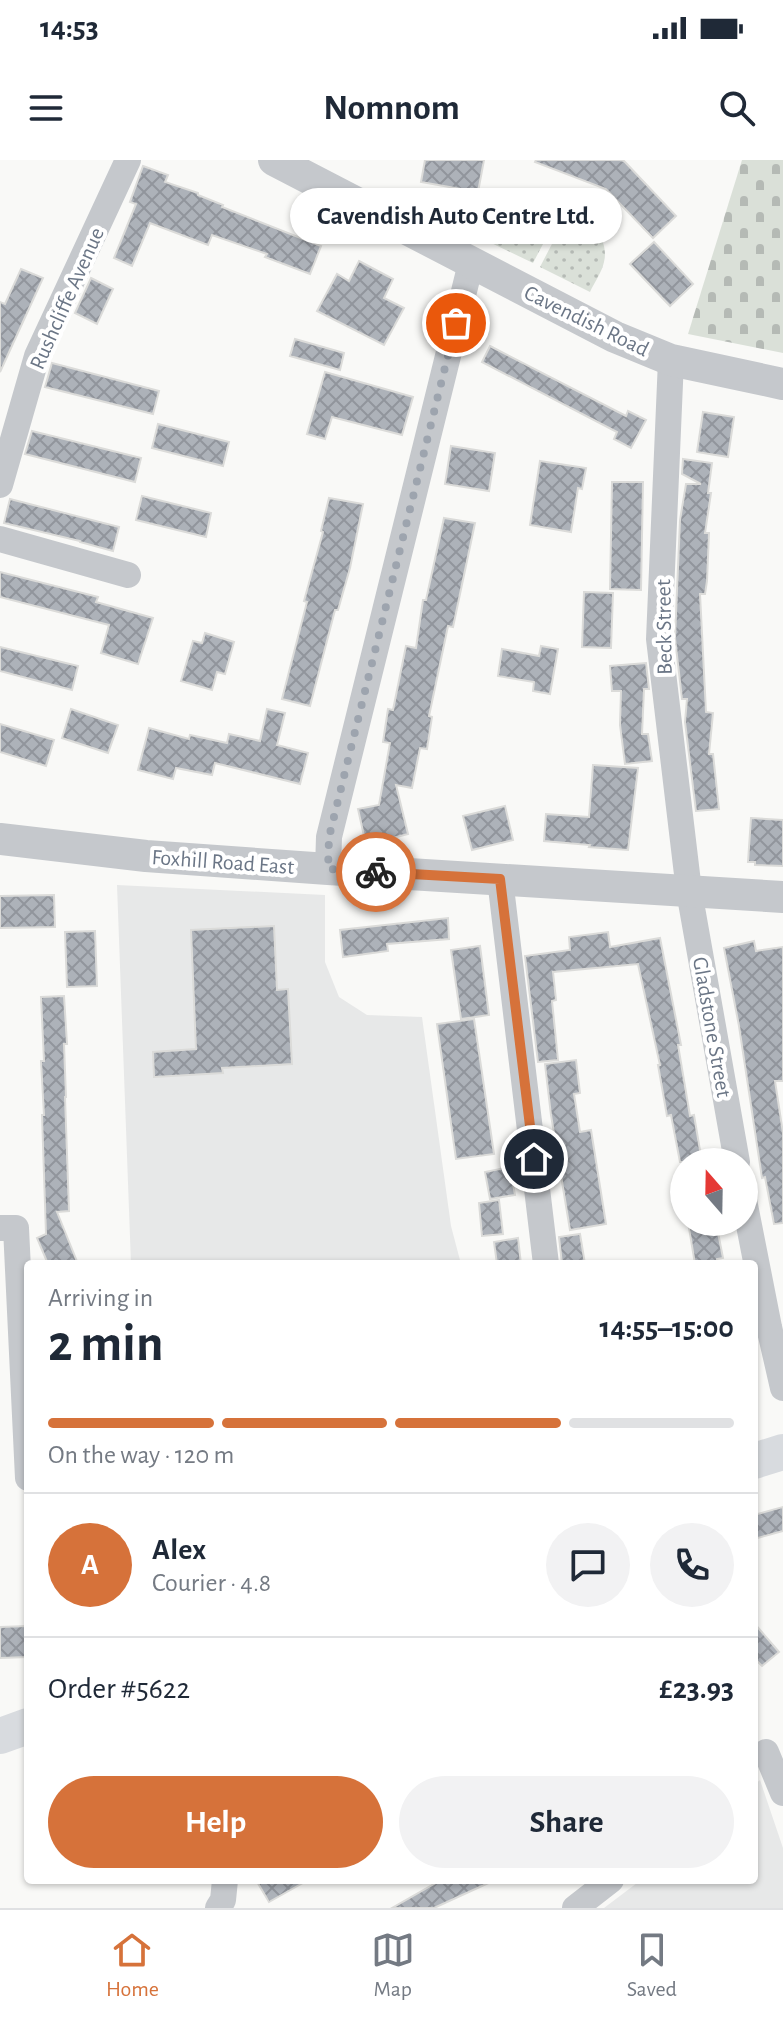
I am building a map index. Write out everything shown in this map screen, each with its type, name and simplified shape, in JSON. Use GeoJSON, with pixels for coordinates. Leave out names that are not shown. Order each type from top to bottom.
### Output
{"type":"FeatureCollection","features":[{"type":"Feature","properties":{"kind":"main road"},"geometry":{"type":"LineString","coordinates":[[758,1460],[783,1452]]}},
{"type":"Feature","properties":{"kind":"main road"},"geometry":{"type":"LineString","coordinates":[[0,1736],[24,1727]]}},
{"type":"Feature","properties":{"kind":"street","name":"Rushcliffe Avenue"},"geometry":{"type":"LineString","coordinates":[[0,485],[37,356],[128,160]]}},
{"type":"Feature","properties":{"kind":"street","name":"Cavendish Road"},"geometry":{"type":"LineString","coordinates":[[274,160],[615,337],[671,360],[783,384]]}},
{"type":"Feature","properties":{"kind":"street"},"geometry":{"type":"LineString","coordinates":[[328,869],[329,837],[471,263]]}},
{"type":"Feature","properties":{"kind":"street","name":"Beck Street"},"geometry":{"type":"LineString","coordinates":[[671,360],[659,639],[689,891]]}},
{"type":"Feature","properties":{"kind":"street"},"geometry":{"type":"LineString","coordinates":[[0,539],[128,575]]}},
{"type":"Feature","properties":{"kind":"street","name":"Foxhill Road East"},"geometry":{"type":"LineString","coordinates":[[0,839],[146,856],[783,897]]}},
{"type":"Feature","properties":{"kind":"street"},"geometry":{"type":"LineString","coordinates":[[500,879],[546,1260]]}},
{"type":"Feature","properties":{"kind":"street","name":"Gladstone Street"},"geometry":{"type":"LineString","coordinates":[[689,891],[735,1148]]}},
{"type":"Feature","properties":{"kind":"street"},"geometry":{"type":"LineString","coordinates":[[0,1228],[16,1228],[24,1395]]}},
{"type":"Feature","properties":{"kind":"street"},"geometry":{"type":"LineString","coordinates":[[751,1236],[756,1260]]}},
{"type":"Feature","properties":{"kind":"street"},"geometry":{"type":"LineString","coordinates":[[758,1271],[783,1388]]}},
{"type":"Feature","properties":{"kind":"street"},"geometry":{"type":"LineString","coordinates":[[768,1751],[783,1793]]}},
{"type":"Feature","properties":{"kind":"street"},"geometry":{"type":"LineString","coordinates":[[218,1908],[223,1900],[225,1884]]}},
{"type":"Feature","properties":{"kind":"street"},"geometry":{"type":"LineString","coordinates":[[575,1908],[606,1884]]}},
{"type":"Feature","properties":{"kind":"shaded area"},"geometry":{"type":"Polygon","coordinates":[[[117,885],[325,895],[325,962],[339,997],[367,1015],[422,1017],[451,1226],[460,1260],[131,1260],[117,885]]]}},
{"type":"Feature","properties":{"kind":"shaded area"},"geometry":{"type":"Polygon","coordinates":[[[760,1780],[783,1848],[783,1908],[604,1908],[636,1884],[758,1884],[760,1780]]]}},
{"type":"Feature","properties":{"kind":"green space"},"geometry":{"type":"Polygon","coordinates":[[[742,160],[783,160],[783,353],[688,334],[742,160]]]}},
{"type":"Feature","properties":{"kind":"green space"},"geometry":{"type":"Polygon","coordinates":[[[524,196],[538,196],[562,208],[533,263],[485,240],[504,208],[524,196]]]}},
{"type":"Feature","properties":{"kind":"green space"},"geometry":{"type":"Polygon","coordinates":[[[569,211],[590,224],[604,245],[603,266],[590,292],[540,267],[569,211]]]}},
{"type":"Feature","properties":{"kind":"building"},"geometry":{"type":"Polygon","coordinates":[[[425,160],[484,160],[478,192],[421,182],[425,160]]]}},
{"type":"Feature","properties":{"kind":"building"},"geometry":{"type":"Polygon","coordinates":[[[536,160],[624,161],[676,216],[653,238],[606,189],[536,160]]]}},
{"type":"Feature","properties":{"kind":"building"},"geometry":{"type":"Polygon","coordinates":[[[143,166],[168,175],[165,182],[321,246],[310,274],[265,257],[267,254],[212,235],[208,245],[150,223],[132,266],[114,258],[136,204],[130,202],[143,166]]]}},
{"type":"Feature","properties":{"kind":"building"},"geometry":{"type":"Polygon","coordinates":[[[654,242],[693,284],[670,306],[630,264],[654,242]]]}},
{"type":"Feature","properties":{"kind":"building"},"geometry":{"type":"Polygon","coordinates":[[[359,261],[393,279],[384,298],[404,308],[384,345],[317,311],[337,274],[349,281],[359,261]]]}},
{"type":"Feature","properties":{"kind":"building"},"geometry":{"type":"Polygon","coordinates":[[[21,269],[43,278],[0,372],[0,302],[5,304],[21,269]]]}},
{"type":"Feature","properties":{"kind":"building"},"geometry":{"type":"Polygon","coordinates":[[[91,278],[113,289],[97,324],[75,313],[91,278]]]}},
{"type":"Feature","properties":{"kind":"building"},"geometry":{"type":"Polygon","coordinates":[[[295,339],[344,353],[340,370],[290,356],[295,339]]]}},
{"type":"Feature","properties":{"kind":"building"},"geometry":{"type":"Polygon","coordinates":[[[490,346],[626,416],[628,411],[646,420],[631,448],[614,439],[617,432],[482,362],[490,346]]]}},
{"type":"Feature","properties":{"kind":"building"},"geometry":{"type":"Polygon","coordinates":[[[52,363],[159,391],[153,414],[45,387],[52,363]]]}},
{"type":"Feature","properties":{"kind":"building"},"geometry":{"type":"Polygon","coordinates":[[[325,372],[413,397],[402,435],[332,417],[325,439],[307,434],[325,372]]]}},
{"type":"Feature","properties":{"kind":"building"},"geometry":{"type":"Polygon","coordinates":[[[703,412],[734,417],[728,457],[697,452],[703,412]]]}},
{"type":"Feature","properties":{"kind":"building"},"geometry":{"type":"Polygon","coordinates":[[[158,424],[229,442],[223,466],[152,448],[158,424]]]}},
{"type":"Feature","properties":{"kind":"building"},"geometry":{"type":"Polygon","coordinates":[[[32,431],[141,458],[135,482],[25,454],[32,431]]]}},
{"type":"Feature","properties":{"kind":"building"},"geometry":{"type":"Polygon","coordinates":[[[451,446],[495,453],[489,491],[445,484],[451,446]]]}},
{"type":"Feature","properties":{"kind":"building"},"geometry":{"type":"Polygon","coordinates":[[[683,459],[712,463],[705,533],[709,533],[707,581],[705,594],[700,594],[706,712],[713,713],[709,754],[713,754],[719,809],[696,811],[685,722],[687,699],[682,699],[675,638],[680,520],[686,484],[701,484],[682,474],[683,459]]]}},
{"type":"Feature","properties":{"kind":"building"},"geometry":{"type":"Polygon","coordinates":[[[540,461],[586,468],[582,489],[578,488],[571,532],[530,525],[540,461]]]}},
{"type":"Feature","properties":{"kind":"building"},"geometry":{"type":"Polygon","coordinates":[[[612,482],[643,482],[641,590],[610,589],[612,482]]]}},
{"type":"Feature","properties":{"kind":"building"},"geometry":{"type":"Polygon","coordinates":[[[142,496],[211,513],[206,537],[136,520],[142,496]]]}},
{"type":"Feature","properties":{"kind":"building"},"geometry":{"type":"Polygon","coordinates":[[[329,498],[363,504],[350,568],[338,610],[335,610],[310,706],[282,699],[329,498]]]}},
{"type":"Feature","properties":{"kind":"building"},"geometry":{"type":"Polygon","coordinates":[[[10,499],[119,527],[113,551],[4,523],[10,499]]]}},
{"type":"Feature","properties":{"kind":"building"},"geometry":{"type":"Polygon","coordinates":[[[444,518],[475,523],[453,627],[448,626],[429,716],[432,717],[427,749],[420,748],[412,788],[396,785],[408,834],[366,845],[358,809],[379,805],[390,743],[383,742],[388,709],[393,710],[406,646],[416,648],[423,600],[426,600],[444,518]]]}},
{"type":"Feature","properties":{"kind":"building"},"geometry":{"type":"Polygon","coordinates":[[[0,572],[98,597],[96,602],[153,618],[138,664],[101,653],[109,625],[0,597],[0,572]]]}},
{"type":"Feature","properties":{"kind":"building"},"geometry":{"type":"Polygon","coordinates":[[[584,592],[613,593],[611,648],[582,647],[584,592]]]}},
{"type":"Feature","properties":{"kind":"building"},"geometry":{"type":"Polygon","coordinates":[[[205,633],[234,642],[225,674],[217,672],[212,690],[181,681],[193,641],[202,643],[205,633]]]}},
{"type":"Feature","properties":{"kind":"building"},"geometry":{"type":"Polygon","coordinates":[[[541,646],[558,649],[550,694],[533,691],[534,682],[498,676],[502,649],[539,656],[541,646]]]}},
{"type":"Feature","properties":{"kind":"building"},"geometry":{"type":"Polygon","coordinates":[[[0,647],[78,666],[72,690],[0,671],[0,647]]]}},
{"type":"Feature","properties":{"kind":"building"},"geometry":{"type":"Polygon","coordinates":[[[646,663],[649,689],[644,689],[642,734],[648,734],[652,761],[625,764],[620,725],[621,691],[612,691],[610,666],[646,663]]]}},
{"type":"Feature","properties":{"kind":"building"},"geometry":{"type":"Polygon","coordinates":[[[71,709],[118,725],[108,753],[62,738],[71,709]]]}},
{"type":"Feature","properties":{"kind":"building"},"geometry":{"type":"Polygon","coordinates":[[[267,709],[285,713],[277,745],[308,753],[300,784],[215,763],[212,775],[176,768],[173,779],[138,770],[149,728],[189,739],[190,735],[227,743],[229,734],[260,741],[267,709]]]}},
{"type":"Feature","properties":{"kind":"building"},"geometry":{"type":"Polygon","coordinates":[[[0,724],[54,740],[46,766],[0,752],[0,724]]]}},
{"type":"Feature","properties":{"kind":"building"},"geometry":{"type":"Polygon","coordinates":[[[593,765],[638,768],[628,850],[544,841],[546,814],[589,817],[593,765]]]}},
{"type":"Feature","properties":{"kind":"building"},"geometry":{"type":"Polygon","coordinates":[[[505,806],[513,840],[472,850],[463,816],[505,806]]]}},
{"type":"Feature","properties":{"kind":"building"},"geometry":{"type":"Polygon","coordinates":[[[751,818],[783,820],[783,866],[748,862],[751,818]]]}},
{"type":"Feature","properties":{"kind":"building"},"geometry":{"type":"Polygon","coordinates":[[[54,895],[55,927],[0,928],[0,896],[54,895]]]}},
{"type":"Feature","properties":{"kind":"building"},"geometry":{"type":"Polygon","coordinates":[[[448,918],[449,939],[387,944],[388,951],[343,957],[340,930],[448,918]]]}},
{"type":"Feature","properties":{"kind":"building"},"geometry":{"type":"Polygon","coordinates":[[[274,926],[277,990],[288,989],[292,1064],[222,1068],[223,1073],[154,1077],[153,1052],[196,1049],[191,930],[274,926]]]}},
{"type":"Feature","properties":{"kind":"building"},"geometry":{"type":"Polygon","coordinates":[[[95,931],[97,986],[67,987],[65,932],[95,931]]]}},
{"type":"Feature","properties":{"kind":"building"},"geometry":{"type":"Polygon","coordinates":[[[608,932],[610,947],[660,938],[681,1045],[678,1045],[690,1116],[694,1115],[700,1148],[677,1148],[671,1115],[667,1116],[660,1065],[638,964],[553,972],[556,1000],[552,1001],[558,1060],[538,1062],[525,956],[570,950],[569,937],[608,932]]]}},
{"type":"Feature","properties":{"kind":"building"},"geometry":{"type":"Polygon","coordinates":[[[754,941],[756,951],[783,947],[783,1081],[775,1081],[783,1133],[783,1223],[774,1224],[765,1177],[762,1178],[724,948],[754,941]]]}},
{"type":"Feature","properties":{"kind":"building"},"geometry":{"type":"Polygon","coordinates":[[[480,946],[489,1015],[461,1019],[451,950],[480,946]]]}},
{"type":"Feature","properties":{"kind":"building"},"geometry":{"type":"Polygon","coordinates":[[[64,996],[69,1211],[57,1212],[76,1260],[46,1260],[37,1238],[46,1234],[41,997],[64,996]]]}},
{"type":"Feature","properties":{"kind":"building"},"geometry":{"type":"Polygon","coordinates":[[[474,1019],[494,1154],[456,1159],[437,1024],[474,1019]]]}},
{"type":"Feature","properties":{"kind":"building"},"geometry":{"type":"Polygon","coordinates":[[[576,1060],[580,1093],[574,1094],[580,1132],[591,1130],[606,1224],[570,1230],[545,1064],[576,1060]]]}},
{"type":"Feature","properties":{"kind":"building"},"geometry":{"type":"Polygon","coordinates":[[[510,1167],[515,1195],[490,1199],[485,1172],[510,1167]]]}},
{"type":"Feature","properties":{"kind":"building"},"geometry":{"type":"Polygon","coordinates":[[[499,1200],[503,1234],[482,1236],[479,1203],[499,1200]]]}},
{"type":"Feature","properties":{"kind":"building"},"geometry":{"type":"Polygon","coordinates":[[[580,1234],[584,1260],[562,1260],[559,1237],[580,1234]]]}},
{"type":"Feature","properties":{"kind":"building"},"geometry":{"type":"Polygon","coordinates":[[[690,1236],[719,1236],[723,1258],[694,1260],[690,1236]]]}},
{"type":"Feature","properties":{"kind":"building"},"geometry":{"type":"Polygon","coordinates":[[[518,1238],[521,1260],[496,1260],[494,1242],[518,1238]]]}},
{"type":"Feature","properties":{"kind":"building"},"geometry":{"type":"Polygon","coordinates":[[[783,1507],[783,1531],[758,1538],[758,1514],[783,1507]]]}},
{"type":"Feature","properties":{"kind":"building"},"geometry":{"type":"Polygon","coordinates":[[[24,1626],[24,1657],[0,1658],[0,1627],[24,1626]]]}},
{"type":"Feature","properties":{"kind":"building"},"geometry":{"type":"Polygon","coordinates":[[[758,1628],[779,1652],[762,1666],[758,1662],[758,1628]]]}},
{"type":"Feature","properties":{"kind":"building"},"geometry":{"type":"Polygon","coordinates":[[[258,1884],[301,1884],[269,1902],[258,1884]]]}},
{"type":"Feature","properties":{"kind":"building"},"geometry":{"type":"Polygon","coordinates":[[[434,1884],[486,1884],[434,1908],[392,1908],[434,1884]]]}},
{"type":"Feature","properties":{"kind":"way so far"},"geometry":{"type":"LineString","coordinates":[[376,872],[328,869],[329,837],[456,323]]}},
{"type":"Feature","properties":{"kind":"place","name":"Cavendish Auto Centre Ltd."},"geometry":{"type":"Point","coordinates":[456,323]}},
{"type":"Feature","properties":{"kind":"route"},"geometry":{"type":"LineString","coordinates":[[376,872],[500,879],[534,1159]]}}]}
